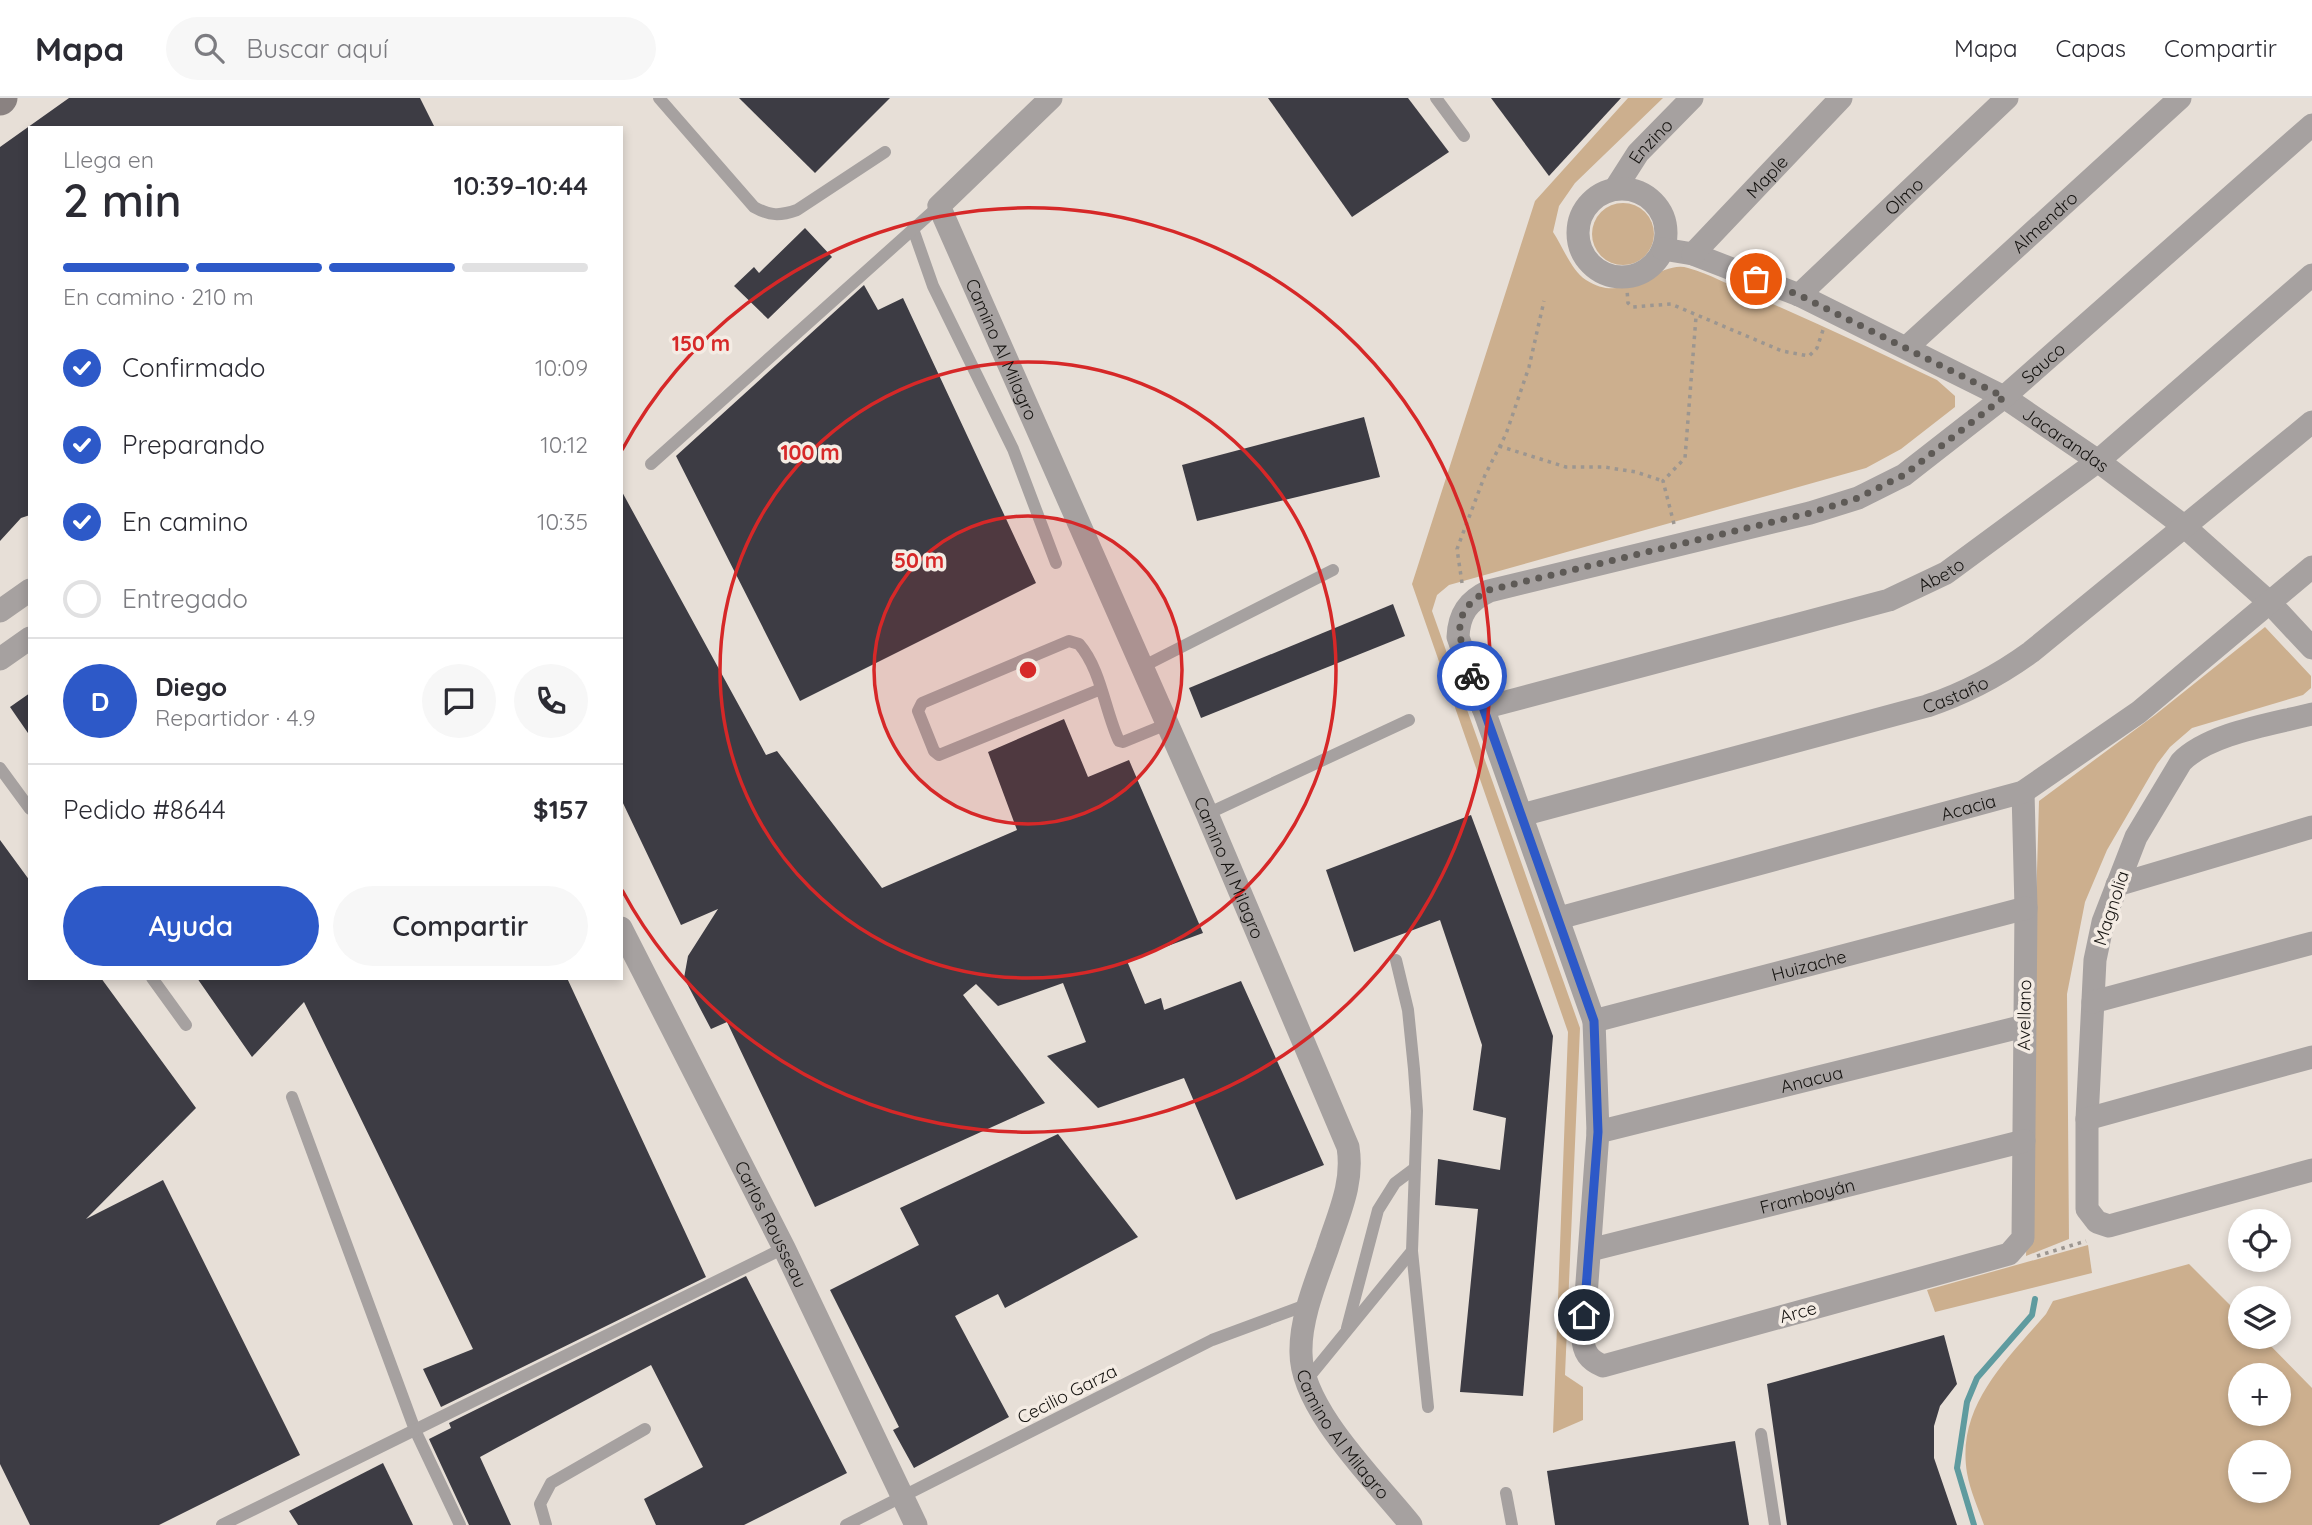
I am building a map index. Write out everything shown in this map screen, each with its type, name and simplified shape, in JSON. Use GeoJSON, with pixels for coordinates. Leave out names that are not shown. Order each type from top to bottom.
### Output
{"type":"FeatureCollection","features":[{"type":"Feature","properties":{"kind":"street"},"geometry":{"type":"LineString","coordinates":[[939,206],[1051,98]]}},
{"type":"Feature","properties":{"kind":"street","name":"Enzino"},"geometry":{"type":"LineString","coordinates":[[1615,189],[1638,153],[1692,98]]}},
{"type":"Feature","properties":{"kind":"street","name":"Maple"},"geometry":{"type":"LineString","coordinates":[[1693,254],[1841,98]]}},
{"type":"Feature","properties":{"kind":"street","name":"Olmo"},"geometry":{"type":"LineString","coordinates":[[1799,295],[2007,98]]}},
{"type":"Feature","properties":{"kind":"street","name":"Almendro"},"geometry":{"type":"LineString","coordinates":[[1907,347],[2180,98]]}},
{"type":"Feature","properties":{"kind":"street","name":"Sauco"},"geometry":{"type":"LineString","coordinates":[[1466,606],[1489,590],[1679,542],[1810,513],[1858,498],[1904,475],[2004,397],[2312,125]]}},
{"type":"Feature","properties":{"kind":"street"},"geometry":{"type":"LineString","coordinates":[[1615,189],[1637,191],[1656,205],[1665,225],[1663,249],[1645,270],[1626,276],[1610,275],[1594,266],[1583,252],[1578,235],[1585,209],[1598,196],[1615,189]]}},
{"type":"Feature","properties":{"kind":"street","name":"Camino Al Milagro"},"geometry":{"type":"LineString","coordinates":[[939,206],[1207,814],[1348,1147],[1351,1166],[1348,1187],[1310,1303],[1300,1352],[1305,1383],[1319,1411],[1411,1525]]}},
{"type":"Feature","properties":{"kind":"street","name":"Jacarandas"},"geometry":{"type":"LineString","coordinates":[[1663,249],[1693,254],[1799,295],[2004,397],[2098,461],[2185,527],[2269,602],[2312,648]]}},
{"type":"Feature","properties":{"kind":"street","name":"Abeto"},"geometry":{"type":"LineString","coordinates":[[1483,708],[1889,600],[1946,573],[2098,461],[2312,275]]}},
{"type":"Feature","properties":{"kind":"street","name":"Castaño"},"geometry":{"type":"LineString","coordinates":[[1522,815],[1964,694],[1998,676],[2031,652],[2312,422]]}},
{"type":"Feature","properties":{"kind":"street","name":"Acacia"},"geometry":{"type":"LineString","coordinates":[[1559,918],[2023,792],[2139,712],[2312,567]]}},
{"type":"Feature","properties":{"kind":"street"},"geometry":{"type":"LineString","coordinates":[[0,611],[28,591]]}},
{"type":"Feature","properties":{"kind":"street"},"geometry":{"type":"LineString","coordinates":[[1466,606],[1459,623],[1458,637],[1594,1021],[1598,1132],[1590,1250]]}},
{"type":"Feature","properties":{"kind":"street"},"geometry":{"type":"LineString","coordinates":[[0,659],[28,639]]}},
{"type":"Feature","properties":{"kind":"street","name":"Magnolia"},"geometry":{"type":"LineString","coordinates":[[2109,1226],[2097,1222],[2087,1209],[2087,1119],[2095,960],[2103,922],[2117,885],[2136,837],[2181,762],[2190,752],[2213,741],[2312,713]]}},
{"type":"Feature","properties":{"kind":"street","name":"Avellano"},"geometry":{"type":"LineString","coordinates":[[2016,1246],[2024,1141],[2026,908],[2023,792]]}},
{"type":"Feature","properties":{"kind":"street"},"geometry":{"type":"LineString","coordinates":[[2117,885],[2312,827]]}},
{"type":"Feature","properties":{"kind":"street","name":"Huizache"},"geometry":{"type":"LineString","coordinates":[[1594,1021],[2026,908]]}},
{"type":"Feature","properties":{"kind":"street","name":"Carlos Rousseau"},"geometry":{"type":"LineString","coordinates":[[623,932],[784,1248],[916,1525]]}},
{"type":"Feature","properties":{"kind":"street"},"geometry":{"type":"LineString","coordinates":[[2094,1002],[2312,943]]}},
{"type":"Feature","properties":{"kind":"street","name":"Anacua"},"geometry":{"type":"LineString","coordinates":[[1598,1132],[2024,1026]]}},
{"type":"Feature","properties":{"kind":"street"},"geometry":{"type":"LineString","coordinates":[[2087,1119],[2312,1057]]}},
{"type":"Feature","properties":{"kind":"street","name":"Framboyán"},"geometry":{"type":"LineString","coordinates":[[1590,1250],[2024,1141]]}},
{"type":"Feature","properties":{"kind":"street"},"geometry":{"type":"LineString","coordinates":[[2109,1226],[2312,1170]]}},
{"type":"Feature","properties":{"kind":"street","name":"Arce"},"geometry":{"type":"LineString","coordinates":[[1590,1250],[1583,1337],[1586,1354],[1603,1366],[2016,1246]]}},
{"type":"Feature","properties":{"kind":"lane"},"geometry":{"type":"LineString","coordinates":[[659,98],[754,207],[767,215],[797,211],[885,152]]}},
{"type":"Feature","properties":{"kind":"lane"},"geometry":{"type":"LineString","coordinates":[[1436,98],[1464,136]]}},
{"type":"Feature","properties":{"kind":"lane"},"geometry":{"type":"LineString","coordinates":[[651,464],[939,206]]}},
{"type":"Feature","properties":{"kind":"lane"},"geometry":{"type":"LineString","coordinates":[[913,229],[933,286],[1013,449],[1056,563]]}},
{"type":"Feature","properties":{"kind":"lane"},"geometry":{"type":"LineString","coordinates":[[1143,667],[1333,570]]}},
{"type":"Feature","properties":{"kind":"lane"},"geometry":{"type":"LineString","coordinates":[[1101,689],[939,755],[933,751],[918,711],[922,703],[1069,641],[1083,649],[1101,689],[1121,742],[1167,724]]}},
{"type":"Feature","properties":{"kind":"lane"},"geometry":{"type":"LineString","coordinates":[[1207,814],[1409,720]]}},
{"type":"Feature","properties":{"kind":"lane"},"geometry":{"type":"LineString","coordinates":[[0,768],[28,807]]}},
{"type":"Feature","properties":{"kind":"lane"},"geometry":{"type":"LineString","coordinates":[[1396,960],[1408,1010],[1414,1069],[1412,1251],[1428,1407]]}},
{"type":"Feature","properties":{"kind":"lane"},"geometry":{"type":"LineString","coordinates":[[153,980],[186,1025]]}},
{"type":"Feature","properties":{"kind":"lane"},"geometry":{"type":"LineString","coordinates":[[292,1097],[415,1430],[460,1525]]}},
{"type":"Feature","properties":{"kind":"lane"},"geometry":{"type":"LineString","coordinates":[[1346,1332],[1378,1210],[1395,1183],[1415,1168]]}},
{"type":"Feature","properties":{"kind":"lane"},"geometry":{"type":"LineString","coordinates":[[222,1525],[784,1248]]}},
{"type":"Feature","properties":{"kind":"lane"},"geometry":{"type":"LineString","coordinates":[[1305,1383],[1412,1251]]}},
{"type":"Feature","properties":{"kind":"lane","name":"Cecilio Garza"},"geometry":{"type":"LineString","coordinates":[[846,1525],[1212,1340],[1310,1303]]}},
{"type":"Feature","properties":{"kind":"lane"},"geometry":{"type":"LineString","coordinates":[[546,1525],[540,1504],[551,1483],[645,1429]]}},
{"type":"Feature","properties":{"kind":"lane"},"geometry":{"type":"LineString","coordinates":[[1761,1434],[1775,1525]]}},
{"type":"Feature","properties":{"kind":"lane"},"geometry":{"type":"LineString","coordinates":[[1506,1493],[1512,1525]]}},
{"type":"Feature","properties":{"kind":"path"},"geometry":{"type":"LineString","coordinates":[[1626,276],[1628,303],[1632,307],[1671,304],[1696,317],[1782,351],[1809,356],[1817,348],[1830,312]]}},
{"type":"Feature","properties":{"kind":"path"},"geometry":{"type":"LineString","coordinates":[[1466,606],[1457,550],[1529,367],[1544,301]]}},
{"type":"Feature","properties":{"kind":"path"},"geometry":{"type":"LineString","coordinates":[[1663,481],[1685,458],[1696,317]]}},
{"type":"Feature","properties":{"kind":"path"},"geometry":{"type":"LineString","coordinates":[[1499,446],[1566,467],[1604,467],[1636,472],[1663,481]]}},
{"type":"Feature","properties":{"kind":"path"},"geometry":{"type":"LineString","coordinates":[[1663,481],[1679,542]]}},
{"type":"Feature","properties":{"kind":"path"},"geometry":{"type":"LineString","coordinates":[[2016,1246],[2020,1260],[2089,1241],[2109,1226]]}},
{"type":"Feature","properties":{"kind":"shaded area"},"geometry":{"type":"Polygon","coordinates":[[[1628,98],[1663,98],[1575,183],[1559,206],[1553,232],[1581,276],[1601,287],[1615,288],[1629,286],[1666,270],[1688,268],[1937,380],[1955,396],[1955,407],[1901,449],[1866,468],[1449,585],[1437,595],[1432,611],[1580,1028],[1565,1375],[1583,1387],[1583,1420],[1553,1433],[1568,1032],[1412,584],[1535,201],[1628,98]]]}},
{"type":"Feature","properties":{"kind":"shaded area"},"geometry":{"type":"Polygon","coordinates":[[[1623,203],[1645,212],[1654,234],[1645,256],[1623,265],[1601,256],[1592,234],[1601,212],[1623,203]]]}},
{"type":"Feature","properties":{"kind":"shaded area"},"geometry":{"type":"Polygon","coordinates":[[[2265,627],[2311,676],[2311,688],[2303,695],[2192,728],[2170,747],[2157,764],[2107,850],[2085,902],[2067,994],[2069,1239],[2026,1256],[2039,801],[2155,715],[2265,627]]]}},
{"type":"Feature","properties":{"kind":"shaded area"},"geometry":{"type":"Polygon","coordinates":[[[2088,1245],[2092,1273],[1935,1312],[1927,1290],[2088,1245]]]}},
{"type":"Feature","properties":{"kind":"shaded area"},"geometry":{"type":"Polygon","coordinates":[[[2189,1264],[2228,1303],[2228,1349],[2274,1349],[2287,1363],[2228,1363],[2228,1426],[2291,1426],[2291,1367],[2312,1388],[2312,1525],[1984,1525],[1967,1473],[1969,1427],[1987,1386],[2046,1314],[2053,1301],[2189,1264]]]}},
{"type":"Feature","properties":{"kind":"building"},"geometry":{"type":"Polygon","coordinates":[[[69,98],[420,98],[434,126],[30,126],[69,98]]]}},
{"type":"Feature","properties":{"kind":"building"},"geometry":{"type":"Polygon","coordinates":[[[739,98],[890,98],[815,173],[739,98]]]}},
{"type":"Feature","properties":{"kind":"building"},"geometry":{"type":"Polygon","coordinates":[[[1268,98],[1408,98],[1449,152],[1352,217],[1268,98]]]}},
{"type":"Feature","properties":{"kind":"building"},"geometry":{"type":"Polygon","coordinates":[[[1491,98],[1621,98],[1549,176],[1491,98]]]}},
{"type":"Feature","properties":{"kind":"building"},"geometry":{"type":"Polygon","coordinates":[[[28,127],[28,516],[21,518],[0,541],[0,147],[28,127]]]}},
{"type":"Feature","properties":{"kind":"building"},"geometry":{"type":"Polygon","coordinates":[[[805,228],[832,257],[768,319],[734,286],[754,267],[759,273],[805,228]]]}},
{"type":"Feature","properties":{"kind":"building"},"geometry":{"type":"Polygon","coordinates":[[[864,285],[878,310],[903,298],[1036,583],[800,701],[676,456],[864,285]]]}},
{"type":"Feature","properties":{"kind":"building"},"geometry":{"type":"Polygon","coordinates":[[[1364,417],[1380,477],[1197,521],[1182,465],[1364,417]]]}},
{"type":"Feature","properties":{"kind":"building"},"geometry":{"type":"Polygon","coordinates":[[[623,494],[766,755],[777,751],[882,888],[1017,830],[988,752],[1064,719],[1088,777],[1129,760],[1203,933],[1127,961],[1145,1004],[1161,998],[1164,1010],[1241,981],[1324,1165],[1236,1200],[1184,1078],[1098,1108],[1047,1056],[1086,1042],[1063,983],[998,1006],[976,984],[963,995],[1045,1103],[815,1207],[727,1022],[711,1029],[684,978],[688,956],[718,909],[681,925],[623,803],[623,494]]]}},
{"type":"Feature","properties":{"kind":"building"},"geometry":{"type":"Polygon","coordinates":[[[1393,604],[1405,636],[1201,718],[1189,688],[1393,604]]]}},
{"type":"Feature","properties":{"kind":"building"},"geometry":{"type":"Polygon","coordinates":[[[28,694],[28,733],[10,707],[28,694]]]}},
{"type":"Feature","properties":{"kind":"building"},"geometry":{"type":"Polygon","coordinates":[[[1471,815],[1553,1036],[1523,1396],[1460,1392],[1478,1209],[1435,1205],[1438,1159],[1500,1170],[1506,1118],[1473,1110],[1482,1045],[1440,920],[1354,952],[1326,870],[1471,815]]]}},
{"type":"Feature","properties":{"kind":"building"},"geometry":{"type":"Polygon","coordinates":[[[0,840],[28,878],[28,980],[102,980],[196,1108],[86,1219],[163,1180],[300,1455],[159,1525],[30,1525],[0,1464],[0,840]]]}},
{"type":"Feature","properties":{"kind":"building"},"geometry":{"type":"Polygon","coordinates":[[[198,980],[568,980],[706,1277],[441,1407],[423,1369],[473,1349],[304,1002],[252,1057],[198,980]]]}},
{"type":"Feature","properties":{"kind":"building"},"geometry":{"type":"Polygon","coordinates":[[[1058,1134],[1138,1237],[1005,1308],[998,1294],[955,1316],[1009,1417],[914,1468],[893,1430],[899,1427],[830,1290],[919,1245],[900,1208],[1058,1134]]]}},
{"type":"Feature","properties":{"kind":"building"},"geometry":{"type":"Polygon","coordinates":[[[746,1276],[847,1473],[744,1525],[656,1525],[644,1499],[703,1467],[651,1365],[480,1457],[511,1525],[469,1525],[429,1439],[451,1428],[449,1423],[746,1276]]]}},
{"type":"Feature","properties":{"kind":"building"},"geometry":{"type":"Polygon","coordinates":[[[1944,1335],[1957,1384],[1940,1406],[1934,1426],[1934,1458],[1957,1525],[1787,1525],[1767,1384],[1944,1335]]]}},
{"type":"Feature","properties":{"kind":"building"},"geometry":{"type":"Polygon","coordinates":[[[1735,1441],[1749,1525],[1555,1525],[1547,1471],[1735,1441]]]}},
{"type":"Feature","properties":{"kind":"building"},"geometry":{"type":"Polygon","coordinates":[[[383,1463],[413,1525],[298,1525],[289,1511],[383,1463]]]}},
{"type":"Feature","properties":{"kind":"waterway"},"geometry":{"type":"LineString","coordinates":[[1974,1525],[1957,1468],[1967,1402],[1977,1378],[2032,1315],[2035,1299]]}},
{"type":"Feature","properties":{"kind":"way so far"},"geometry":{"type":"LineString","coordinates":[[1472,676],[1458,637],[1459,623],[1466,606],[1489,590],[1679,542],[1810,513],[1858,498],[1904,475],[2004,397],[1799,295],[1756,279]]}},
{"type":"Feature","properties":{"kind":"route"},"geometry":{"type":"LineString","coordinates":[[1472,676],[1594,1021],[1598,1132],[1584,1315]]}}]}
